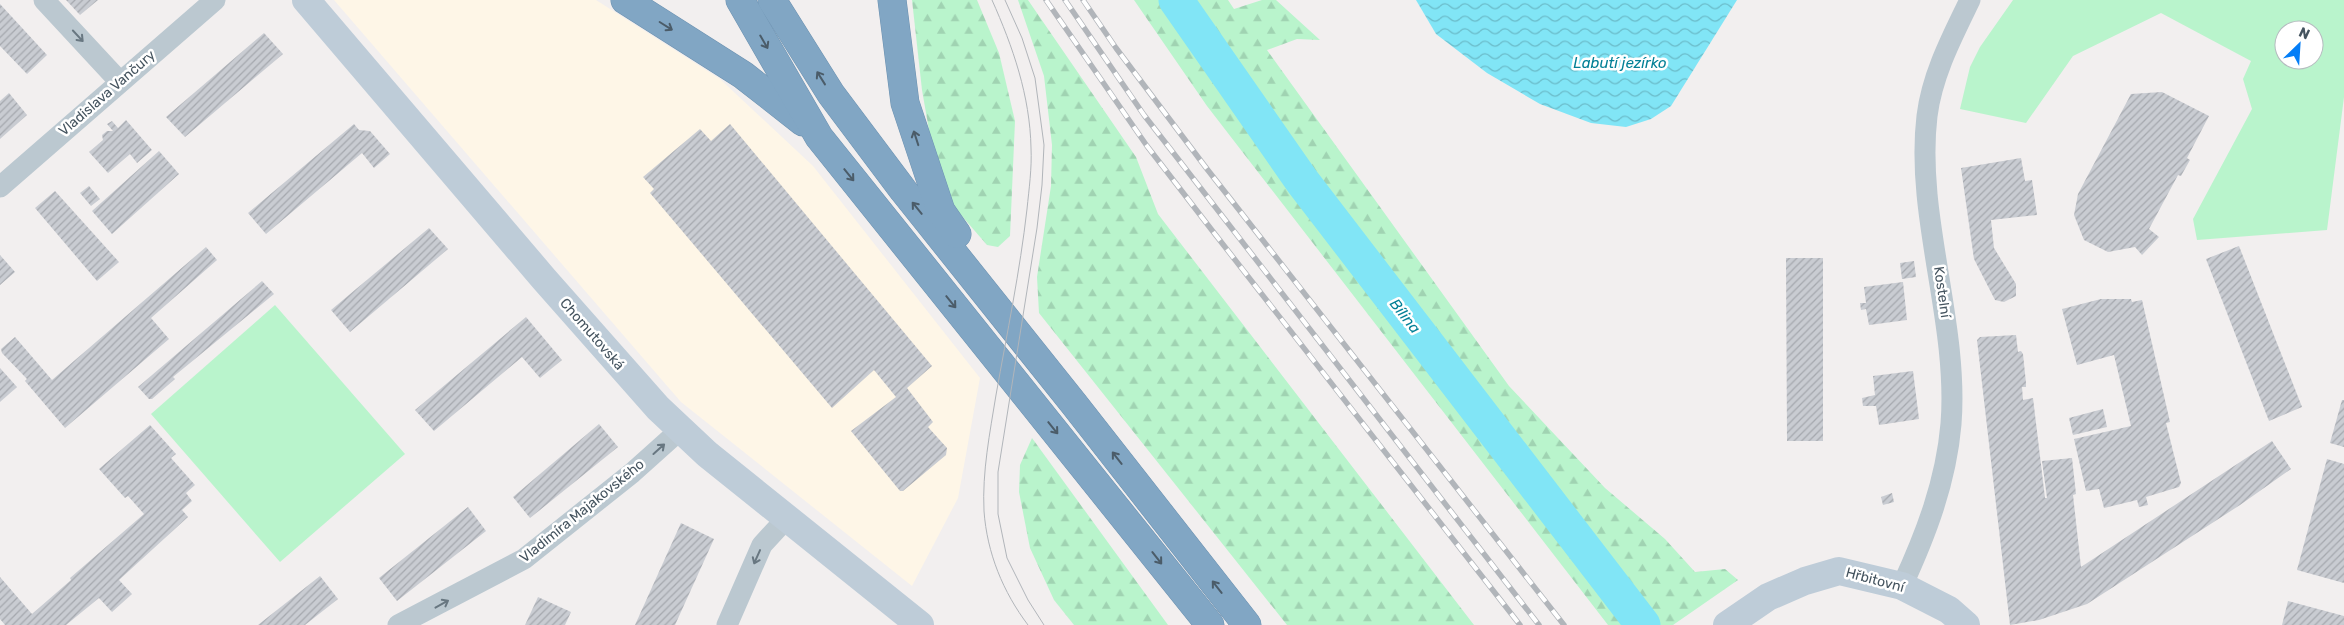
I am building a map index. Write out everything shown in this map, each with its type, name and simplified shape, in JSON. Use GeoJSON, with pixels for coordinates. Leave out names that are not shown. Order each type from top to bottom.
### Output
{"type":"FeatureCollection","features":[{"type":"Feature","properties":{"kind":"highway"},"geometry":{"type":"LineString","coordinates":[[625,0],[743,74],[787,108],[819,137]]}},
{"type":"Feature","properties":{"kind":"highway"},"geometry":{"type":"LineString","coordinates":[[740,0],[819,137],[1210,625]]}},
{"type":"Feature","properties":{"kind":"highway"},"geometry":{"type":"LineString","coordinates":[[772,0],[831,94],[897,182],[1247,625]]}},
{"type":"Feature","properties":{"kind":"highway"},"geometry":{"type":"LineString","coordinates":[[892,0],[905,103],[941,211],[1074,404]]}},
{"type":"Feature","properties":{"kind":"street"},"geometry":{"type":"LineString","coordinates":[[44,0],[120,82]]}},
{"type":"Feature","properties":{"kind":"street","name":"Vladislava Vančury"},"geometry":{"type":"LineString","coordinates":[[0,187],[215,0]]}},
{"type":"Feature","properties":{"kind":"street","name":"Chomutovská"},"geometry":{"type":"LineString","coordinates":[[306,0],[544,279],[637,385],[680,430],[786,519],[920,625]]}},
{"type":"Feature","properties":{"kind":"street","name":"Kostelní"},"geometry":{"type":"LineString","coordinates":[[1902,586],[1938,498],[1946,462],[1951,422],[1951,371],[1926,176],[1927,116],[1937,74],[1946,50],[1970,0]]}},
{"type":"Feature","properties":{"kind":"street","name":"Vladimíra Majakovského"},"geometry":{"type":"LineString","coordinates":[[398,625],[524,559],[632,473],[680,430]]}},
{"type":"Feature","properties":{"kind":"street"},"geometry":{"type":"LineString","coordinates":[[727,625],[762,545],[786,519]]}},
{"type":"Feature","properties":{"kind":"street","name":"Hřbitovní"},"geometry":{"type":"LineString","coordinates":[[1727,625],[1768,597],[1805,581],[1840,571],[1902,586],[1949,610],[1966,625]]}},
{"type":"Feature","properties":{"kind":"shaded area"},"geometry":{"type":"Polygon","coordinates":[[[334,0],[596,0],[720,79],[813,166],[980,378],[958,498],[912,586],[681,402],[334,0]]]}},
{"type":"Feature","properties":{"kind":"green space"},"geometry":{"type":"Polygon","coordinates":[[[912,0],[977,0],[999,53],[1015,121],[1010,236],[998,247],[987,245],[948,200],[933,153],[922,90],[912,0]]]}},
{"type":"Feature","properties":{"kind":"green space"},"geometry":{"type":"Polygon","coordinates":[[[1018,0],[1028,0],[1136,157],[1158,214],[1474,625],[1287,625],[1039,313],[1037,277],[1051,186],[1052,145],[1044,76],[1018,0]]]}},
{"type":"Feature","properties":{"kind":"green space"},"geometry":{"type":"Polygon","coordinates":[[[1134,0],[1228,0],[1234,9],[1262,0],[1276,0],[1320,40],[1297,39],[1267,50],[1509,386],[1605,488],[1665,539],[1695,572],[1725,569],[1738,580],[1673,625],[1608,625],[1207,106],[1134,0]]]}},
{"type":"Feature","properties":{"kind":"green space"},"geometry":{"type":"Polygon","coordinates":[[[2013,0],[2344,0],[2344,97],[2327,230],[2197,240],[2193,219],[2252,109],[2243,79],[2251,61],[2161,13],[2073,56],[2026,123],[1960,109],[1970,67],[1980,47],[2013,0]]]}},
{"type":"Feature","properties":{"kind":"green space"},"geometry":{"type":"Polygon","coordinates":[[[275,305],[405,454],[280,562],[151,414],[275,305]]]}},
{"type":"Feature","properties":{"kind":"green space"},"geometry":{"type":"Polygon","coordinates":[[[1032,438],[1168,625],[1074,625],[1054,600],[1030,548],[1019,492],[1020,465],[1032,438]]]}},
{"type":"Feature","properties":{"kind":"water","name":"Labutí jezírko"},"geometry":{"type":"Polygon","coordinates":[[[1416,0],[1737,0],[1671,106],[1651,119],[1626,127],[1591,123],[1540,104],[1487,73],[1436,34],[1416,0]]]}},
{"type":"Feature","properties":{"kind":"building"},"geometry":{"type":"Polygon","coordinates":[[[66,0],[98,0],[80,15],[66,0]]]}},
{"type":"Feature","properties":{"kind":"building"},"geometry":{"type":"Polygon","coordinates":[[[0,4],[47,55],[27,74],[0,46],[0,4]]]}},
{"type":"Feature","properties":{"kind":"building"},"geometry":{"type":"Polygon","coordinates":[[[264,33],[283,54],[185,137],[166,117],[264,33]]]}},
{"type":"Feature","properties":{"kind":"building"},"geometry":{"type":"Polygon","coordinates":[[[2162,92],[2209,116],[2187,158],[2190,160],[2181,176],[2178,175],[2149,229],[2159,237],[2142,255],[2135,247],[2108,252],[2084,240],[2074,215],[2078,194],[2131,94],[2162,92]]]}},
{"type":"Feature","properties":{"kind":"building"},"geometry":{"type":"Polygon","coordinates":[[[9,93],[27,115],[0,139],[0,101],[9,93]]]}},
{"type":"Feature","properties":{"kind":"building"},"geometry":{"type":"Polygon","coordinates":[[[126,120],[152,150],[137,163],[130,154],[108,173],[89,152],[103,140],[102,135],[107,131],[113,131],[107,124],[112,121],[118,128],[126,120]]]}},
{"type":"Feature","properties":{"kind":"building"},"geometry":{"type":"Polygon","coordinates":[[[354,124],[359,130],[370,131],[390,154],[374,168],[362,153],[266,234],[248,213],[354,124]]]}},
{"type":"Feature","properties":{"kind":"building"},"geometry":{"type":"Polygon","coordinates":[[[730,124],[932,366],[907,388],[933,422],[928,427],[947,448],[946,455],[903,491],[900,491],[851,431],[896,397],[874,370],[832,408],[650,193],[654,189],[643,177],[700,129],[711,141],[730,124]]]}},
{"type":"Feature","properties":{"kind":"building"},"geometry":{"type":"Polygon","coordinates":[[[159,151],[179,174],[112,234],[92,211],[159,151]]]}},
{"type":"Feature","properties":{"kind":"building"},"geometry":{"type":"Polygon","coordinates":[[[2021,158],[2025,181],[2032,180],[2037,215],[1991,220],[1994,248],[2016,284],[2016,296],[2004,302],[1995,300],[1974,259],[1961,168],[2021,158]]]}},
{"type":"Feature","properties":{"kind":"building"},"geometry":{"type":"Polygon","coordinates":[[[89,186],[100,199],[91,206],[80,193],[89,186]]]}},
{"type":"Feature","properties":{"kind":"building"},"geometry":{"type":"Polygon","coordinates":[[[55,191],[119,262],[97,281],[35,208],[55,191]]]}},
{"type":"Feature","properties":{"kind":"building"},"geometry":{"type":"Polygon","coordinates":[[[429,228],[448,249],[350,332],[331,310],[429,228]]]}},
{"type":"Feature","properties":{"kind":"building"},"geometry":{"type":"Polygon","coordinates":[[[2239,246],[2302,407],[2269,421],[2206,259],[2239,246]]]}},
{"type":"Feature","properties":{"kind":"building"},"geometry":{"type":"Polygon","coordinates":[[[206,247],[217,260],[151,318],[169,339],[65,428],[25,381],[27,379],[2,353],[1,349],[15,337],[52,380],[206,247]]]}},
{"type":"Feature","properties":{"kind":"building"},"geometry":{"type":"Polygon","coordinates":[[[0,255],[15,272],[0,285],[0,255]]]}},
{"type":"Feature","properties":{"kind":"building"},"geometry":{"type":"Polygon","coordinates":[[[1786,258],[1823,258],[1823,441],[1787,441],[1786,258]]]}},
{"type":"Feature","properties":{"kind":"building"},"geometry":{"type":"Polygon","coordinates":[[[1914,261],[1916,277],[1902,279],[1900,263],[1914,261]]]}},
{"type":"Feature","properties":{"kind":"building"},"geometry":{"type":"Polygon","coordinates":[[[262,281],[274,294],[173,377],[175,379],[152,399],[149,399],[138,387],[262,281]]]}},
{"type":"Feature","properties":{"kind":"building"},"geometry":{"type":"Polygon","coordinates":[[[1903,282],[1907,320],[1869,325],[1866,309],[1861,310],[1860,303],[1866,303],[1864,287],[1903,282]]]}},
{"type":"Feature","properties":{"kind":"building"},"geometry":{"type":"Polygon","coordinates":[[[2101,299],[2131,299],[2132,302],[2142,300],[2170,422],[2166,423],[2181,483],[2179,487],[2146,497],[2148,505],[2139,507],[2137,500],[2104,508],[2099,489],[2086,491],[2074,439],[2131,426],[2114,355],[2077,365],[2062,309],[2101,299]]]}},
{"type":"Feature","properties":{"kind":"building"},"geometry":{"type":"Polygon","coordinates":[[[526,317],[562,360],[540,378],[522,357],[434,431],[415,410],[526,317]]]}},
{"type":"Feature","properties":{"kind":"building"},"geometry":{"type":"Polygon","coordinates":[[[2016,335],[2018,352],[2021,351],[2023,354],[2026,387],[2022,387],[2023,400],[2033,398],[2045,498],[2047,498],[2042,461],[2072,458],[2076,494],[2073,495],[2081,567],[2272,441],[2291,469],[2240,505],[2087,604],[2039,620],[2010,625],[1977,340],[1980,337],[2016,335]]]}},
{"type":"Feature","properties":{"kind":"building"},"geometry":{"type":"Polygon","coordinates":[[[0,368],[17,387],[0,402],[0,368]]]}},
{"type":"Feature","properties":{"kind":"building"},"geometry":{"type":"Polygon","coordinates":[[[1913,371],[1919,419],[1879,425],[1876,406],[1863,406],[1862,398],[1875,395],[1873,376],[1913,371]]]}},
{"type":"Feature","properties":{"kind":"building"},"geometry":{"type":"Polygon","coordinates":[[[2342,400],[2344,400],[2344,447],[2330,443],[2342,400]]]}},
{"type":"Feature","properties":{"kind":"building"},"geometry":{"type":"Polygon","coordinates":[[[2103,409],[2107,427],[2073,435],[2069,418],[2103,409]]]}},
{"type":"Feature","properties":{"kind":"building"},"geometry":{"type":"Polygon","coordinates":[[[599,424],[618,447],[530,518],[513,497],[599,424]]]}},
{"type":"Feature","properties":{"kind":"building"},"geometry":{"type":"Polygon","coordinates":[[[150,425],[176,454],[171,458],[195,485],[186,493],[192,501],[182,510],[188,517],[119,580],[132,594],[112,612],[99,598],[66,625],[5,625],[0,619],[0,577],[32,614],[71,580],[70,578],[144,514],[128,496],[125,498],[99,469],[150,425]]]}},
{"type":"Feature","properties":{"kind":"building"},"geometry":{"type":"Polygon","coordinates":[[[2327,459],[2344,464],[2344,583],[2297,570],[2327,459]]]}},
{"type":"Feature","properties":{"kind":"building"},"geometry":{"type":"Polygon","coordinates":[[[1892,493],[1894,502],[1883,505],[1881,497],[1892,493]]]}},
{"type":"Feature","properties":{"kind":"building"},"geometry":{"type":"Polygon","coordinates":[[[468,507],[486,531],[397,601],[379,578],[468,507]]]}},
{"type":"Feature","properties":{"kind":"building"},"geometry":{"type":"Polygon","coordinates":[[[681,523],[714,539],[675,625],[635,625],[681,523]]]}},
{"type":"Feature","properties":{"kind":"building"},"geometry":{"type":"Polygon","coordinates":[[[320,576],[338,599],[305,625],[258,625],[320,576]]]}},
{"type":"Feature","properties":{"kind":"building"},"geometry":{"type":"Polygon","coordinates":[[[538,597],[571,612],[565,625],[525,625],[538,597]]]}},
{"type":"Feature","properties":{"kind":"building"},"geometry":{"type":"Polygon","coordinates":[[[2288,601],[2344,616],[2344,625],[2282,625],[2288,601]]]}},
{"type":"Feature","properties":{"kind":"waterway","name":"Bílina"},"geometry":{"type":"LineString","coordinates":[[1176,0],[1302,181],[1643,625]]}},
{"type":"Feature","properties":{"kind":"tram line"},"geometry":{"type":"LineString","coordinates":[[992,0],[1007,36],[1024,91],[1030,129],[1031,163],[1021,256],[987,452],[984,511],[989,542],[998,571],[1011,599],[1028,625]]}},
{"type":"Feature","properties":{"kind":"tram line"},"geometry":{"type":"LineString","coordinates":[[1005,0],[1022,38],[1035,78],[1044,145],[1037,228],[998,472],[998,514],[1007,558],[1028,600],[1044,625]]}},
{"type":"Feature","properties":{"kind":"railway"},"geometry":{"type":"LineString","coordinates":[[1046,0],[1147,146],[1520,625]]}},
{"type":"Feature","properties":{"kind":"railway"},"geometry":{"type":"LineString","coordinates":[[1065,0],[1144,115],[1539,625]]}},
{"type":"Feature","properties":{"kind":"railway"},"geometry":{"type":"LineString","coordinates":[[1083,0],[1116,48],[1207,169],[1564,625]]}}]}
